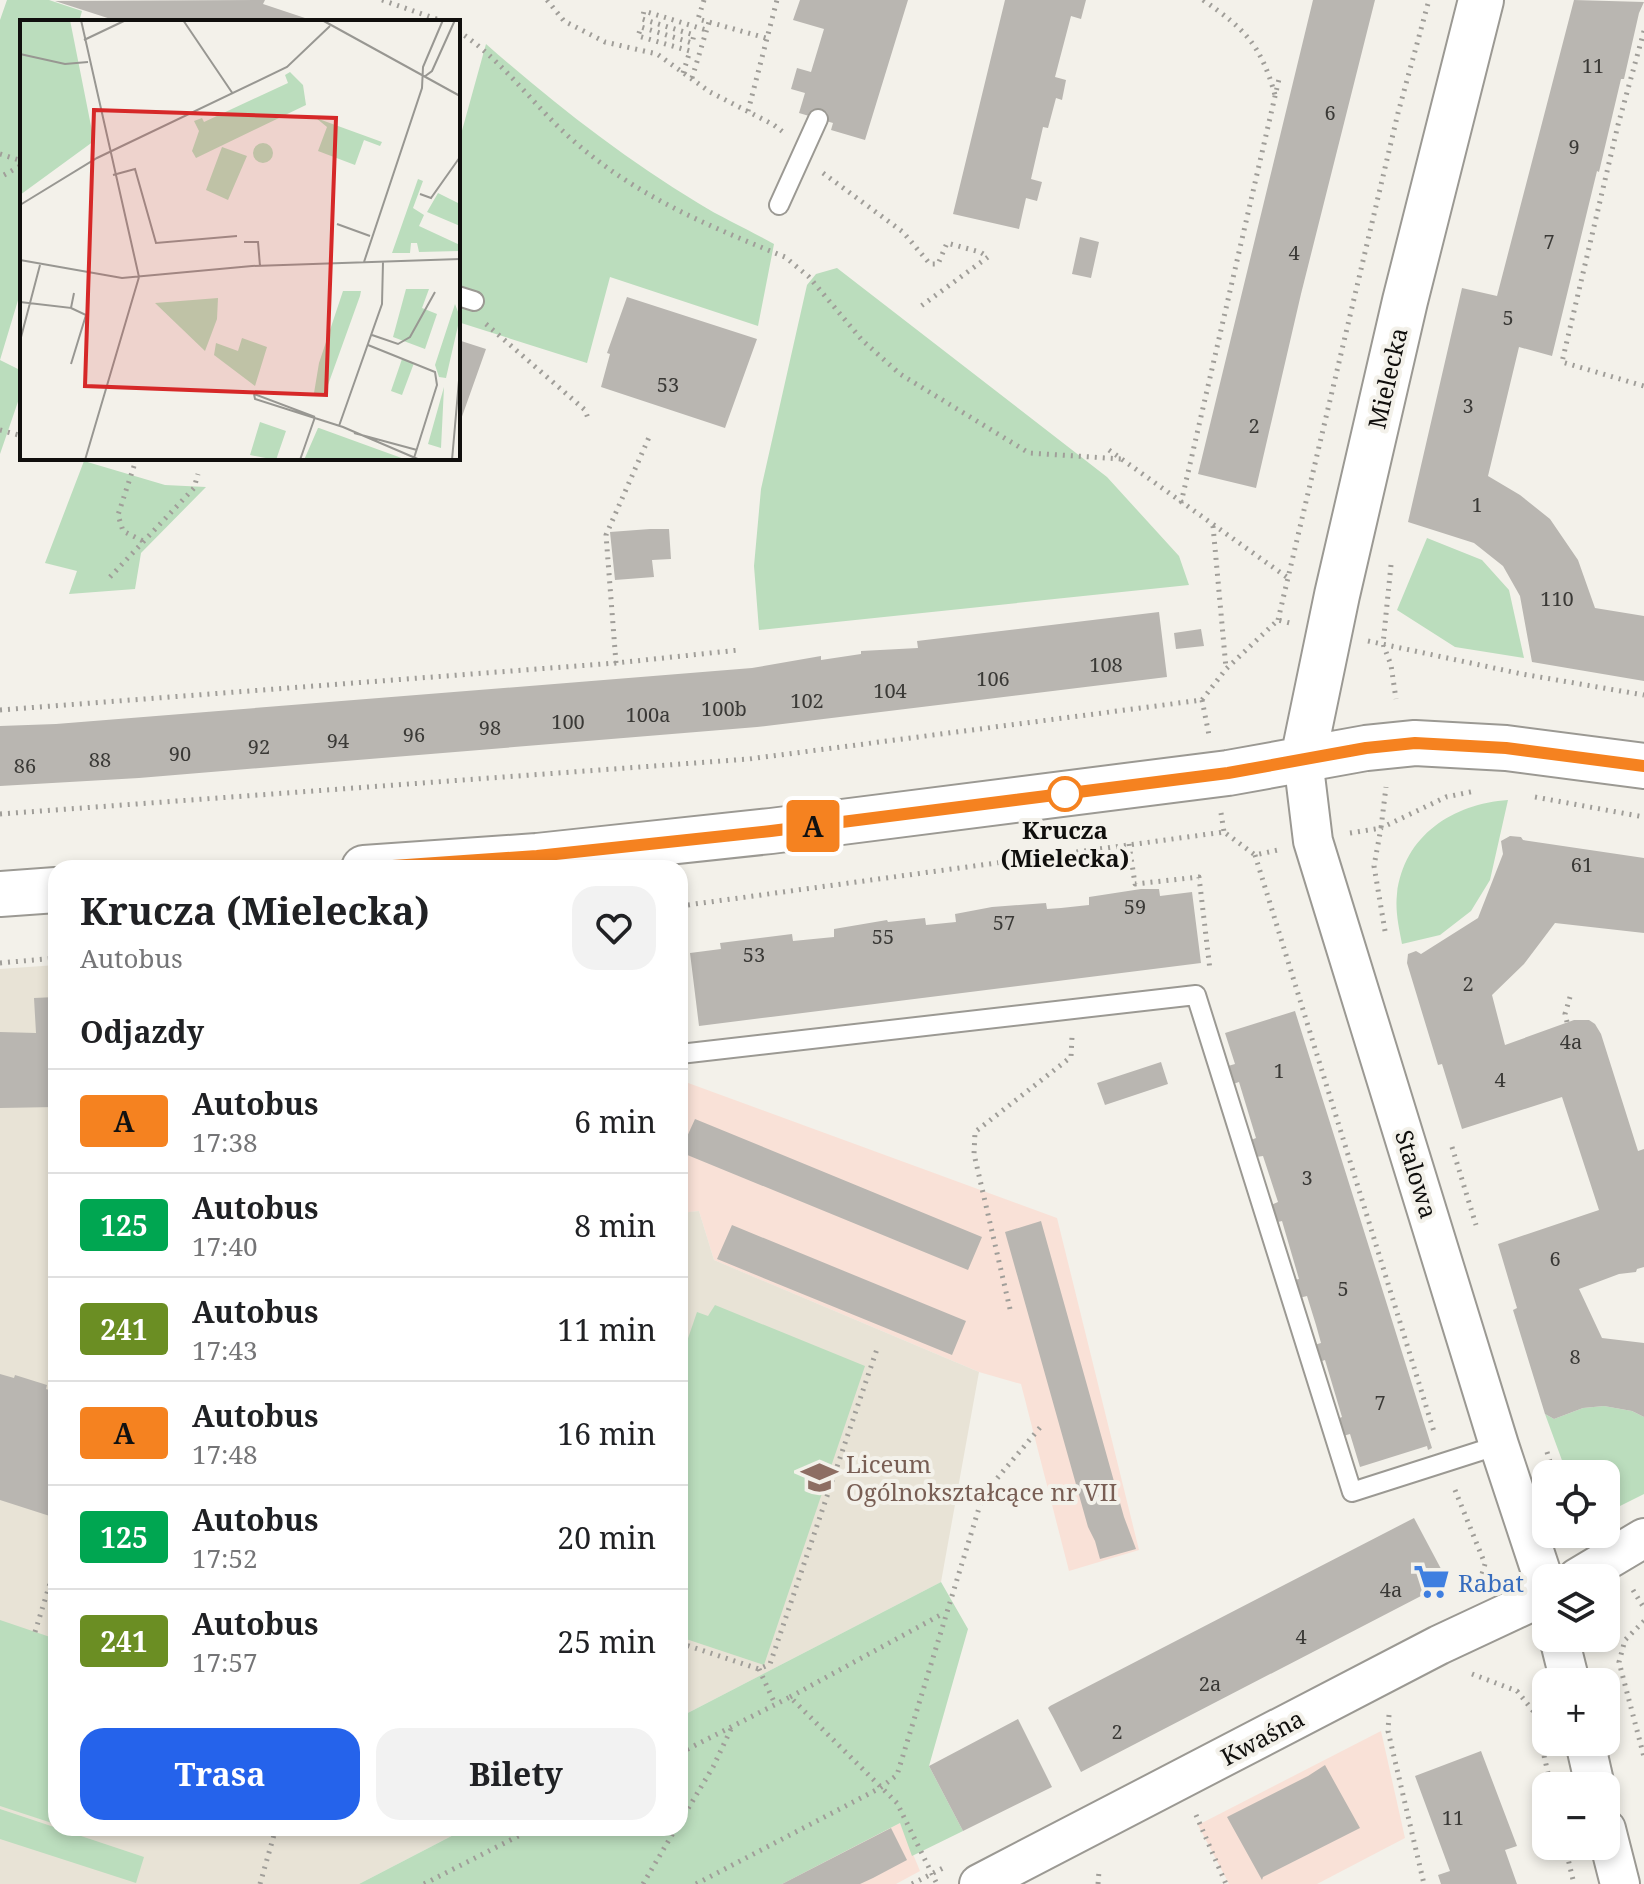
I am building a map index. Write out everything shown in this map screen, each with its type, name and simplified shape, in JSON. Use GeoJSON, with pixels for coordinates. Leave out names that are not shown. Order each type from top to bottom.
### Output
{"type":"FeatureCollection","features":[{"type":"Feature","properties":{"kind":"street","name":"Mielecka"},"geometry":{"type":"LineString","coordinates":[[1303,759],[1337,595],[1405,301],[1481,0]]}},
{"type":"Feature","properties":{"kind":"street"},"geometry":{"type":"LineString","coordinates":[[515,860],[1228,773],[1379,746],[1427,743],[1506,748],[1644,766]]}},
{"type":"Feature","properties":{"kind":"street","name":"Stalowa"},"geometry":{"type":"LineString","coordinates":[[1303,759],[1313,841],[1538,1564]]}},
{"type":"Feature","properties":{"kind":"street"},"geometry":{"type":"LineString","coordinates":[[0,894],[48,891]]}},
{"type":"Feature","properties":{"kind":"street"},"geometry":{"type":"LineString","coordinates":[[1600,1564],[1644,1538]]}},
{"type":"Feature","properties":{"kind":"street","name":"Kwaśna"},"geometry":{"type":"LineString","coordinates":[[979,1884],[1439,1645],[1532,1602]]}},
{"type":"Feature","properties":{"kind":"street"},"geometry":{"type":"LineString","coordinates":[[1614,1860],[1620,1884]]}},
{"type":"Feature","properties":{"kind":"lane"},"geometry":{"type":"LineString","coordinates":[[779,205],[818,119]]}},
{"type":"Feature","properties":{"kind":"lane"},"geometry":{"type":"LineString","coordinates":[[688,1053],[1196,995],[1352,1492],[1499,1445]]}},
{"type":"Feature","properties":{"kind":"path"},"geometry":{"type":"LineString","coordinates":[[382,0],[439,20]]}},
{"type":"Feature","properties":{"kind":"path"},"geometry":{"type":"LineString","coordinates":[[547,0],[564,21],[605,42],[657,54],[710,92],[774,125],[820,171],[903,232],[930,264],[938,264],[947,243],[988,257],[917,309]]}},
{"type":"Feature","properties":{"kind":"path"},"geometry":{"type":"LineString","coordinates":[[704,0],[698,19],[766,38]]}},
{"type":"Feature","properties":{"kind":"path"},"geometry":{"type":"LineString","coordinates":[[748,111],[777,0]]}},
{"type":"Feature","properties":{"kind":"path"},"geometry":{"type":"LineString","coordinates":[[1203,0],[1251,38],[1269,74],[1275,96]]}},
{"type":"Feature","properties":{"kind":"path"},"geometry":{"type":"LineString","coordinates":[[0,814],[749,759],[1202,700],[1226,669],[1278,620],[1398,113],[1429,0]]}},
{"type":"Feature","properties":{"kind":"path"},"geometry":{"type":"LineString","coordinates":[[683,73],[690,51],[638,36],[641,27],[692,43],[694,35],[642,19],[644,11],[706,30]]}},
{"type":"Feature","properties":{"kind":"path"},"geometry":{"type":"LineString","coordinates":[[692,78],[709,22]]}},
{"type":"Feature","properties":{"kind":"path"},"geometry":{"type":"LineString","coordinates":[[1644,31],[1618,125],[1562,362],[1644,386]]}},
{"type":"Feature","properties":{"kind":"path"},"geometry":{"type":"LineString","coordinates":[[460,32],[481,48],[569,137],[644,194],[695,221],[785,257],[809,277],[862,340],[900,374],[1029,453],[1122,459]]}},
{"type":"Feature","properties":{"kind":"path"},"geometry":{"type":"LineString","coordinates":[[1181,503],[1279,79]]}},
{"type":"Feature","properties":{"kind":"path"},"geometry":{"type":"LineString","coordinates":[[0,154],[20,162]]}},
{"type":"Feature","properties":{"kind":"path"},"geometry":{"type":"LineString","coordinates":[[4,175],[20,164]]}},
{"type":"Feature","properties":{"kind":"path"},"geometry":{"type":"LineString","coordinates":[[482,320],[585,410],[589,421]]}},
{"type":"Feature","properties":{"kind":"path"},"geometry":{"type":"LineString","coordinates":[[0,430],[20,435]]}},
{"type":"Feature","properties":{"kind":"path"},"geometry":{"type":"LineString","coordinates":[[616,663],[606,535],[650,435]]}},
{"type":"Feature","properties":{"kind":"path"},"geometry":{"type":"LineString","coordinates":[[1109,450],[1288,578]]}},
{"type":"Feature","properties":{"kind":"path"},"geometry":{"type":"LineString","coordinates":[[134,466],[118,515],[123,531],[145,542]]}},
{"type":"Feature","properties":{"kind":"path"},"geometry":{"type":"LineString","coordinates":[[110,577],[194,488],[198,474]]}},
{"type":"Feature","properties":{"kind":"path"},"geometry":{"type":"LineString","coordinates":[[1213,525],[1226,669]]}},
{"type":"Feature","properties":{"kind":"path"},"geometry":{"type":"LineString","coordinates":[[1278,620],[1299,625]]}},
{"type":"Feature","properties":{"kind":"path"},"geometry":{"type":"LineString","coordinates":[[1359,639],[1522,674],[1644,695]]}},
{"type":"Feature","properties":{"kind":"path"},"geometry":{"type":"LineString","coordinates":[[1383,644],[1391,665],[1396,699]]}},
{"type":"Feature","properties":{"kind":"path"},"geometry":{"type":"LineString","coordinates":[[0,710],[616,663],[739,650]]}},
{"type":"Feature","properties":{"kind":"path"},"geometry":{"type":"LineString","coordinates":[[1202,700],[1210,742]]}},
{"type":"Feature","properties":{"kind":"path"},"geometry":{"type":"LineString","coordinates":[[1385,932],[1374,866],[1386,785]]}},
{"type":"Feature","properties":{"kind":"path"},"geometry":{"type":"LineString","coordinates":[[1349,833],[1381,828],[1446,797],[1486,789]]}},
{"type":"Feature","properties":{"kind":"path"},"geometry":{"type":"LineString","coordinates":[[1522,793],[1545,801],[1644,817]]}},
{"type":"Feature","properties":{"kind":"path"},"geometry":{"type":"LineString","coordinates":[[688,905],[1224,832],[1255,855],[1443,1463],[1485,1564],[1480,1580],[1472,1588]]}},
{"type":"Feature","properties":{"kind":"path"},"geometry":{"type":"LineString","coordinates":[[1129,844],[1135,884],[1199,877],[1210,970],[1196,995]]}},
{"type":"Feature","properties":{"kind":"path"},"geometry":{"type":"LineString","coordinates":[[1255,855],[1281,850]]}},
{"type":"Feature","properties":{"kind":"path"},"geometry":{"type":"LineString","coordinates":[[0,963],[48,959]]}},
{"type":"Feature","properties":{"kind":"path"},"geometry":{"type":"LineString","coordinates":[[1567,1022],[1565,1014],[1570,997]]}},
{"type":"Feature","properties":{"kind":"path"},"geometry":{"type":"LineString","coordinates":[[1010,1309],[974,1154],[975,1132],[1071,1057],[1073,1009]]}},
{"type":"Feature","properties":{"kind":"path"},"geometry":{"type":"LineString","coordinates":[[1448,1135],[1479,1236]]}},
{"type":"Feature","properties":{"kind":"path"},"geometry":{"type":"LineString","coordinates":[[688,1646],[759,1669],[770,1664],[877,1349]]}},
{"type":"Feature","properties":{"kind":"path"},"geometry":{"type":"LineString","coordinates":[[696,1884],[880,1788],[897,1775],[983,1495],[1043,1424]]}},
{"type":"Feature","properties":{"kind":"path"},"geometry":{"type":"LineString","coordinates":[[1543,1441],[1549,1460]]}},
{"type":"Feature","properties":{"kind":"path"},"geometry":{"type":"LineString","coordinates":[[35,1632],[48,1590]]}},
{"type":"Feature","properties":{"kind":"path"},"geometry":{"type":"LineString","coordinates":[[1633,1590],[1644,1608]]}},
{"type":"Feature","properties":{"kind":"path"},"geometry":{"type":"LineString","coordinates":[[688,1749],[945,1612]]}},
{"type":"Feature","properties":{"kind":"path"},"geometry":{"type":"LineString","coordinates":[[1644,1621],[1625,1640],[1619,1662],[1644,1757]]}},
{"type":"Feature","properties":{"kind":"path"},"geometry":{"type":"LineString","coordinates":[[759,1669],[775,1704]]}},
{"type":"Feature","properties":{"kind":"path"},"geometry":{"type":"LineString","coordinates":[[1466,1671],[1517,1691],[1534,1712],[1548,1772]]}},
{"type":"Feature","properties":{"kind":"path"},"geometry":{"type":"LineString","coordinates":[[790,1697],[897,1803],[937,1884]]}},
{"type":"Feature","properties":{"kind":"path"},"geometry":{"type":"LineString","coordinates":[[1396,1709],[1389,1713],[1388,1731],[1424,1884]]}},
{"type":"Feature","properties":{"kind":"path"},"geometry":{"type":"LineString","coordinates":[[688,1809],[713,1767],[732,1726]]}},
{"type":"Feature","properties":{"kind":"path"},"geometry":{"type":"LineString","coordinates":[[1195,1813],[1226,1884]]}},
{"type":"Feature","properties":{"kind":"path"},"geometry":{"type":"LineString","coordinates":[[260,1884],[274,1836]]}},
{"type":"Feature","properties":{"kind":"path"},"geometry":{"type":"LineString","coordinates":[[424,1884],[518,1836]]}},
{"type":"Feature","properties":{"kind":"path"},"geometry":{"type":"LineString","coordinates":[[643,1884],[671,1836]]}},
{"type":"Feature","properties":{"kind":"path"},"geometry":{"type":"LineString","coordinates":[[1568,1860],[1574,1884]]}},
{"type":"Feature","properties":{"kind":"path"},"geometry":{"type":"LineString","coordinates":[[912,1884],[946,1866]]}},
{"type":"Feature","properties":{"kind":"path"},"geometry":{"type":"LineString","coordinates":[[1098,1884],[1099,1871]]}},
{"type":"Feature","properties":{"kind":"shaded area"},"geometry":{"type":"Polygon","coordinates":[[[48,966],[48,1836],[452,1836],[359,1884],[0,1884],[0,969],[48,966]]]}},
{"type":"Feature","properties":{"kind":"shaded area"},"geometry":{"type":"Polygon","coordinates":[[[688,1083],[1057,1218],[1139,1550],[1069,1571],[1021,1384],[979,1372],[714,1260],[699,1211],[688,1212],[688,1083]]]}},
{"type":"Feature","properties":{"kind":"shaded area","name":"Liceum Ogólnokształcące nr VII"},"geometry":{"type":"Polygon","coordinates":[[[699,1211],[714,1260],[979,1372],[941,1582],[688,1713],[688,1212],[699,1211]]]}},
{"type":"Feature","properties":{"kind":"shaded area"},"geometry":{"type":"Polygon","coordinates":[[[1381,1731],[1405,1838],[1317,1884],[1229,1884],[1198,1825],[1381,1731]]]}},
{"type":"Feature","properties":{"kind":"shaded area"},"geometry":{"type":"Polygon","coordinates":[[[900,1823],[920,1871],[896,1884],[782,1884],[900,1823]]]}},
{"type":"Feature","properties":{"kind":"green space"},"geometry":{"type":"Polygon","coordinates":[[[7,0],[49,0],[82,11],[80,20],[20,20],[20,294],[0,360],[0,20],[7,0]]]}},
{"type":"Feature","properties":{"kind":"green space"},"geometry":{"type":"Polygon","coordinates":[[[486,44],[615,148],[670,186],[774,244],[758,326],[610,277],[587,363],[460,323],[460,138],[486,44]]]}},
{"type":"Feature","properties":{"kind":"green space"},"geometry":{"type":"Polygon","coordinates":[[[837,268],[1107,477],[1179,556],[1189,585],[759,630],[754,566],[761,489],[807,285],[816,274],[837,268]]]}},
{"type":"Feature","properties":{"kind":"green space"},"geometry":{"type":"Polygon","coordinates":[[[0,360],[20,370],[20,396],[0,454],[0,360]]]}},
{"type":"Feature","properties":{"kind":"green space"},"geometry":{"type":"Polygon","coordinates":[[[84,461],[165,485],[206,487],[141,553],[135,589],[69,594],[77,571],[45,563],[84,461]]]}},
{"type":"Feature","properties":{"kind":"green space"},"geometry":{"type":"Polygon","coordinates":[[[1427,538],[1482,560],[1509,590],[1524,658],[1455,647],[1397,610],[1427,538]]]}},
{"type":"Feature","properties":{"kind":"green space"},"geometry":{"type":"Polygon","coordinates":[[[1508,800],[1490,880],[1471,911],[1440,935],[1402,944],[1397,894],[1402,873],[1421,839],[1434,826],[1468,808],[1508,800]]]}},
{"type":"Feature","properties":{"kind":"green space"},"geometry":{"type":"Polygon","coordinates":[[[715,1305],[865,1366],[764,1665],[688,1640],[688,1338],[697,1312],[708,1316],[715,1305]]]}},
{"type":"Feature","properties":{"kind":"green space"},"geometry":{"type":"Polygon","coordinates":[[[1604,1406],[1632,1411],[1644,1417],[1644,1494],[1620,1506],[1620,1460],[1562,1460],[1545,1414],[1554,1419],[1583,1408],[1604,1406]]]}},
{"type":"Feature","properties":{"kind":"green space"},"geometry":{"type":"Polygon","coordinates":[[[941,1582],[968,1629],[929,1766],[963,1831],[912,1856],[900,1823],[782,1884],[359,1884],[452,1836],[688,1836],[688,1713],[941,1582]]]}},
{"type":"Feature","properties":{"kind":"green space"},"geometry":{"type":"Polygon","coordinates":[[[0,1620],[48,1636],[48,1822],[0,1806],[0,1620]]]}},
{"type":"Feature","properties":{"kind":"green space"},"geometry":{"type":"Polygon","coordinates":[[[0,1809],[48,1825],[48,1836],[81,1836],[144,1857],[136,1883],[0,1839],[0,1809]]]}},
{"type":"Feature","properties":{"kind":"building"},"geometry":{"type":"Polygon","coordinates":[[[265,0],[263,4],[311,20],[114,20],[55,1],[265,0]]]}},
{"type":"Feature","properties":{"kind":"building"},"geometry":{"type":"Polygon","coordinates":[[[800,0],[908,0],[865,140],[831,130],[833,123],[799,113],[805,93],[791,89],[797,68],[811,72],[824,29],[793,20],[800,0]]]}},
{"type":"Feature","properties":{"kind":"building"},"geometry":{"type":"Polygon","coordinates":[[[1005,0],[1086,0],[1081,19],[1071,16],[1055,77],[1066,80],[1062,100],[1056,98],[1048,128],[1043,127],[1031,179],[1042,182],[1037,201],[1026,198],[1019,229],[953,214],[1005,0]]]}},
{"type":"Feature","properties":{"kind":"building"},"geometry":{"type":"Polygon","coordinates":[[[1313,0],[1375,0],[1256,488],[1198,474],[1313,0]]]}},
{"type":"Feature","properties":{"kind":"building"},"geometry":{"type":"Polygon","coordinates":[[[1574,0],[1644,2],[1597,171],[1552,356],[1519,347],[1488,476],[1520,495],[1550,519],[1578,560],[1595,608],[1644,616],[1644,681],[1532,662],[1520,596],[1503,566],[1474,543],[1408,522],[1462,288],[1497,296],[1574,0]]]}},
{"type":"Feature","properties":{"kind":"building"},"geometry":{"type":"Polygon","coordinates":[[[1080,237],[1099,242],[1091,278],[1072,274],[1080,237]]]}},
{"type":"Feature","properties":{"kind":"building"},"geometry":{"type":"Polygon","coordinates":[[[627,297],[757,339],[725,428],[601,387],[610,354],[607,353],[627,297]]]}},
{"type":"Feature","properties":{"kind":"building"},"geometry":{"type":"Polygon","coordinates":[[[460,341],[486,349],[460,422],[460,341]]]}},
{"type":"Feature","properties":{"kind":"building"},"geometry":{"type":"Polygon","coordinates":[[[669,529],[671,559],[652,560],[654,577],[615,580],[610,532],[669,529]]]}},
{"type":"Feature","properties":{"kind":"building"},"geometry":{"type":"Polygon","coordinates":[[[1159,612],[1167,677],[757,727],[139,778],[0,786],[0,726],[752,668],[821,656],[821,660],[861,654],[861,651],[918,648],[917,641],[1159,612]]]}},
{"type":"Feature","properties":{"kind":"building"},"geometry":{"type":"Polygon","coordinates":[[[1201,629],[1204,646],[1176,649],[1174,633],[1201,629]]]}},
{"type":"Feature","properties":{"kind":"building"},"geometry":{"type":"Polygon","coordinates":[[[1510,836],[1644,858],[1644,933],[1555,923],[1524,964],[1492,995],[1505,1045],[1574,1020],[1589,1020],[1595,1024],[1601,1034],[1638,1151],[1644,1149],[1644,1267],[1579,1289],[1602,1338],[1644,1343],[1644,1417],[1632,1411],[1604,1406],[1583,1408],[1554,1419],[1545,1414],[1513,1310],[1517,1308],[1498,1244],[1599,1210],[1562,1097],[1462,1129],[1442,1064],[1438,1065],[1407,963],[1408,954],[1416,951],[1421,954],[1478,918],[1503,854],[1501,841],[1510,836]]]}},
{"type":"Feature","properties":{"kind":"building"},"geometry":{"type":"Polygon","coordinates":[[[1159,889],[1160,896],[1192,892],[1201,963],[699,1026],[690,953],[721,949],[720,943],[792,934],[793,941],[834,937],[834,929],[887,920],[925,918],[926,925],[956,922],[955,914],[992,907],[1046,903],[1047,909],[1089,905],[1089,897],[1159,889]]]}},
{"type":"Feature","properties":{"kind":"building"},"geometry":{"type":"Polygon","coordinates":[[[48,997],[48,1107],[0,1108],[0,1032],[36,1033],[34,998],[48,997]]]}},
{"type":"Feature","properties":{"kind":"building"},"geometry":{"type":"Polygon","coordinates":[[[1295,1011],[1432,1448],[1428,1450],[1427,1446],[1360,1467],[1350,1434],[1343,1436],[1337,1419],[1342,1417],[1325,1360],[1319,1362],[1314,1345],[1321,1343],[1316,1325],[1307,1296],[1299,1298],[1294,1280],[1299,1279],[1282,1221],[1278,1222],[1271,1205],[1278,1202],[1263,1156],[1256,1157],[1251,1140],[1256,1138],[1239,1082],[1233,1084],[1228,1066],[1235,1064],[1225,1033],[1295,1011]]]}},
{"type":"Feature","properties":{"kind":"building"},"geometry":{"type":"Polygon","coordinates":[[[1161,1062],[1168,1084],[1105,1105],[1097,1083],[1161,1062]]]}},
{"type":"Feature","properties":{"kind":"building"},"geometry":{"type":"Polygon","coordinates":[[[695,1119],[982,1237],[968,1270],[688,1155],[688,1134],[695,1119]]]}},
{"type":"Feature","properties":{"kind":"building"},"geometry":{"type":"Polygon","coordinates":[[[1041,1221],[1124,1517],[1136,1549],[1100,1559],[1088,1527],[1005,1232],[1041,1221]]]}},
{"type":"Feature","properties":{"kind":"building"},"geometry":{"type":"Polygon","coordinates":[[[732,1225],[966,1321],[952,1355],[717,1259],[732,1225]]]}},
{"type":"Feature","properties":{"kind":"building"},"geometry":{"type":"Polygon","coordinates":[[[0,1374],[14,1378],[15,1375],[47,1385],[48,1515],[0,1500],[0,1374]]]}},
{"type":"Feature","properties":{"kind":"building"},"geometry":{"type":"Polygon","coordinates":[[[1414,1518],[1448,1582],[1081,1772],[1048,1708],[1050,1706],[1414,1518]]]}},
{"type":"Feature","properties":{"kind":"building"},"geometry":{"type":"Polygon","coordinates":[[[1018,1719],[1052,1787],[963,1831],[929,1766],[1018,1719]]]}},
{"type":"Feature","properties":{"kind":"building"},"geometry":{"type":"Polygon","coordinates":[[[1481,1751],[1517,1846],[1505,1850],[1517,1884],[1441,1884],[1438,1875],[1450,1871],[1415,1776],[1481,1751]]]}},
{"type":"Feature","properties":{"kind":"building"},"geometry":{"type":"Polygon","coordinates":[[[1325,1765],[1360,1828],[1262,1880],[1227,1817],[1325,1765]]]}},
{"type":"Feature","properties":{"kind":"building"},"geometry":{"type":"Polygon","coordinates":[[[891,1828],[907,1860],[873,1878],[860,1884],[782,1884],[891,1828]]]}},
{"type":"Feature","properties":{"kind":"bus line","name":"A"},"geometry":{"type":"LineString","coordinates":[[479,860],[771,831],[1228,773],[1366,748],[1415,743],[1506,748],[1644,766]]}},
{"type":"Feature","properties":{"kind":"place","name":"Krucza (Mielecka)"},"geometry":{"type":"Point","coordinates":[1065,794]}},
{"type":"Feature","properties":{"kind":"place","name":"Liceum Ogólnokształcące nr VII"},"geometry":{"type":"Point","coordinates":[820,1477]}},
{"type":"Feature","properties":{"kind":"place","name":"Rabat"},"geometry":{"type":"Point","coordinates":[1432,1582]}}]}
